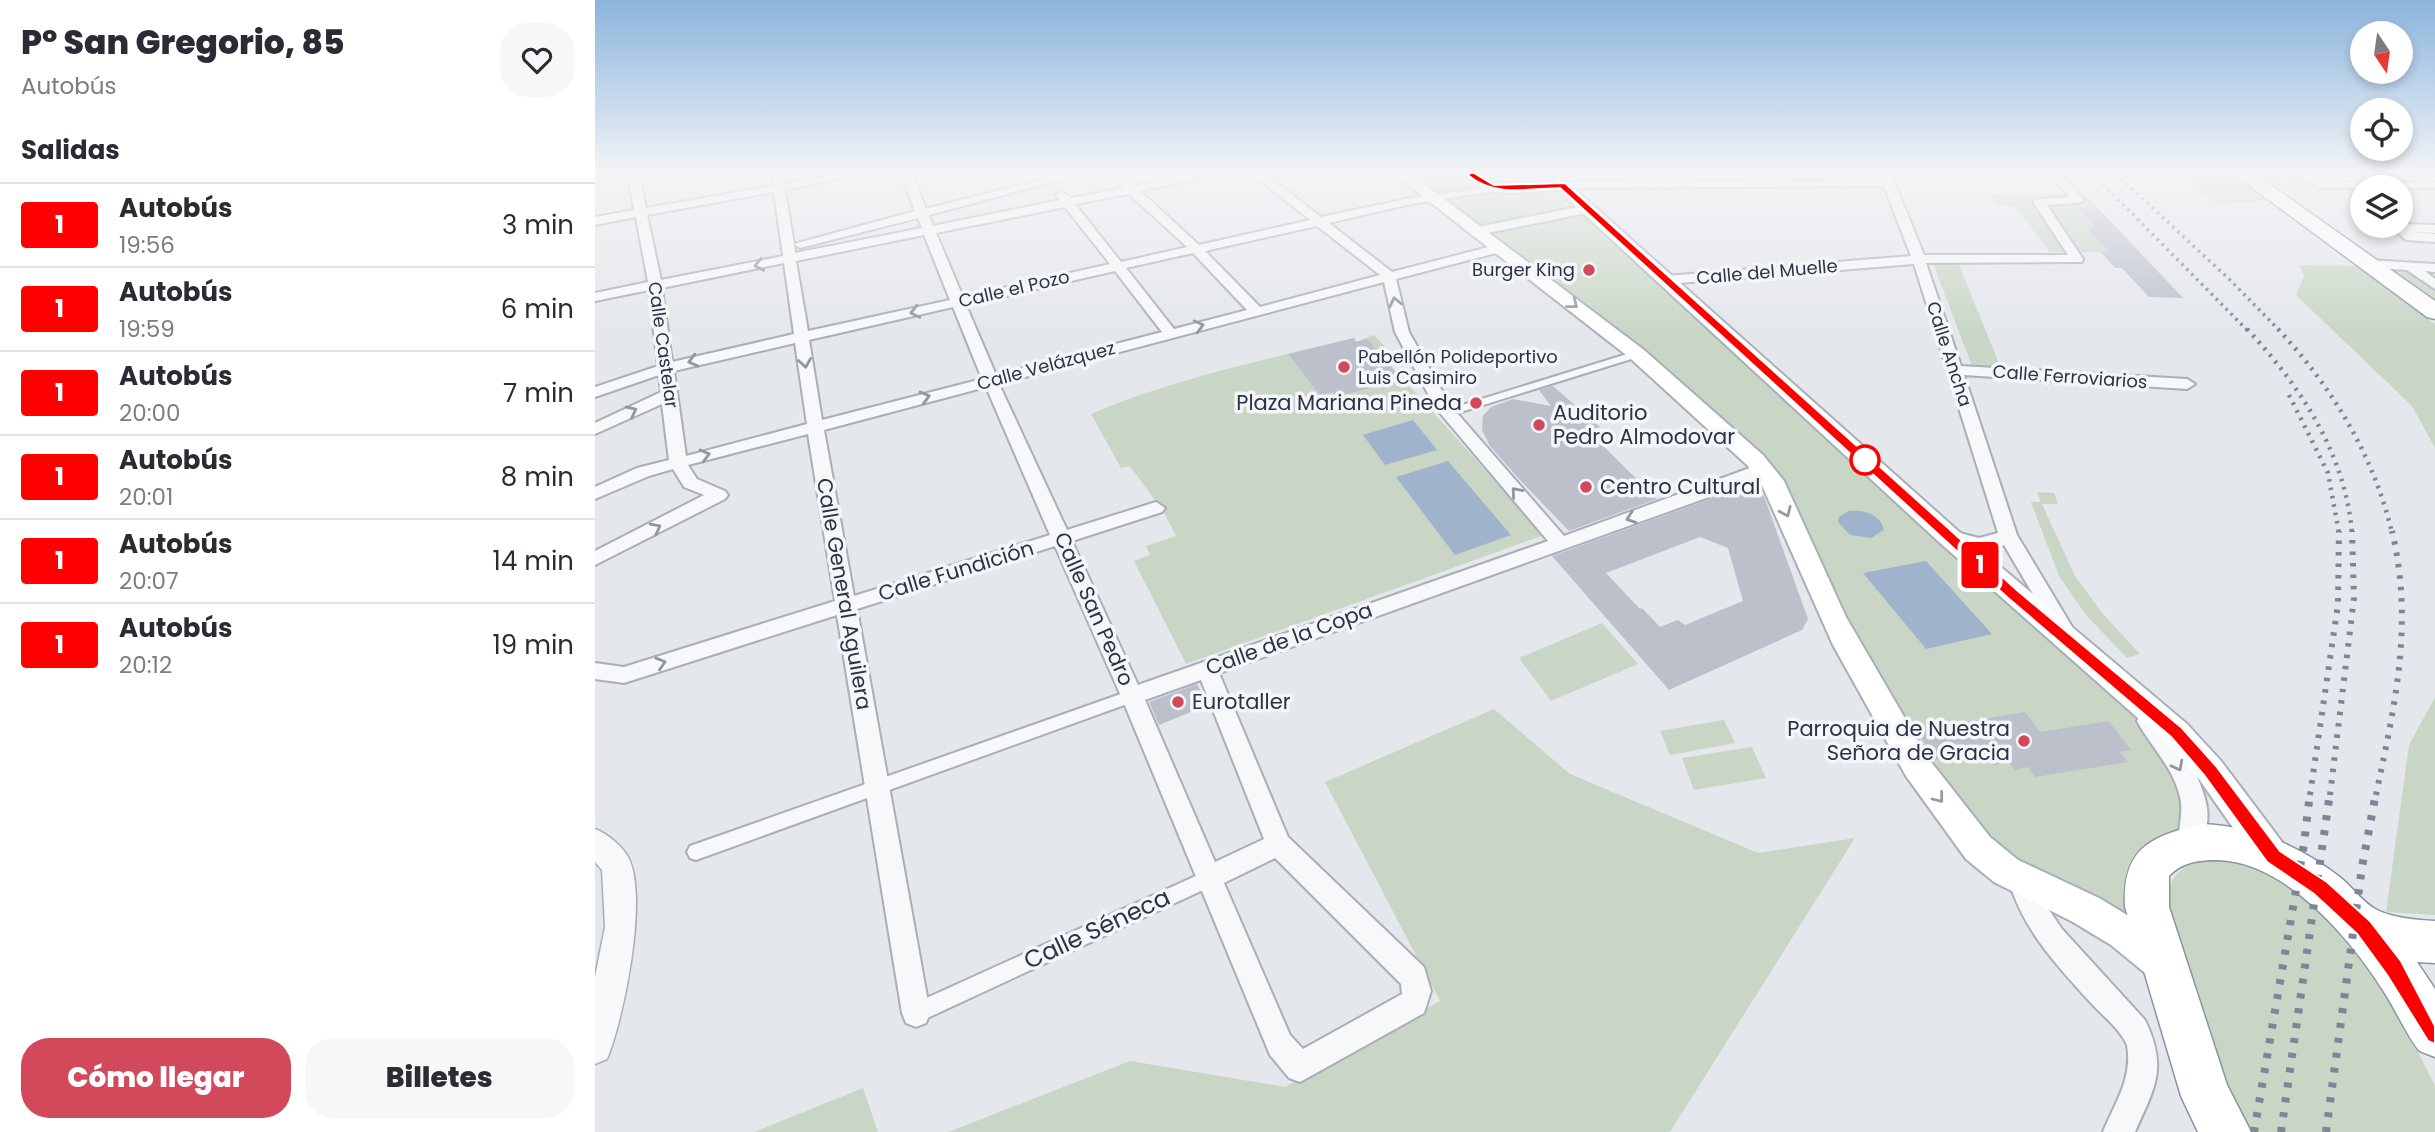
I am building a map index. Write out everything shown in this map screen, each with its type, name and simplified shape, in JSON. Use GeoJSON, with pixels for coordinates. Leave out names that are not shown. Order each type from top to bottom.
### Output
{"type":"FeatureCollection","features":[{"type":"Feature","properties":{"kind":"highway"},"geometry":{"type":"LineString","coordinates":[[2320,227],[2435,312]]}},
{"type":"Feature","properties":{"kind":"highway"},"geometry":{"type":"LineString","coordinates":[[2226,1132],[2206,1096],[2147,907],[2147,876],[2153,861],[2190,843],[2227,841],[2273,857],[2320,888],[2363,927],[2409,989],[2435,1033]]}},
{"type":"Feature","properties":{"kind":"highway"},"geometry":{"type":"LineString","coordinates":[[2363,927],[2418,941],[2435,942]]}},
{"type":"Feature","properties":{"kind":"main road"},"geometry":{"type":"LineString","coordinates":[[1473,227],[1637,354],[1764,469],[1772,481],[1832,617],[1917,767],[1978,848],[1993,862],[2022,881],[2124,933],[2163,964]]}},
{"type":"Feature","properties":{"kind":"main road"},"geometry":{"type":"LineString","coordinates":[[1607,227],[2013,595],[2193,749],[2273,857]]}},
{"type":"Feature","properties":{"kind":"street","name":"Calle Castelar"},"geometry":{"type":"LineString","coordinates":[[644,227],[656,285],[678,463]]}},
{"type":"Feature","properties":{"kind":"street","name":"Calle General Aguilera"},"geometry":{"type":"LineString","coordinates":[[786,227],[815,426],[916,1013]]}},
{"type":"Feature","properties":{"kind":"street"},"geometry":{"type":"LineString","coordinates":[[595,298],[790,253],[875,227]]}},
{"type":"Feature","properties":{"kind":"street","name":"Calle San Pedro"},"geometry":{"type":"LineString","coordinates":[[926,227],[990,380],[1132,696],[1280,1045],[1300,1067],[1414,1003],[1417,990],[1414,977],[1278,844]]}},
{"type":"Feature","properties":{"kind":"street"},"geometry":{"type":"LineString","coordinates":[[790,253],[943,227]]}},
{"type":"Feature","properties":{"kind":"street"},"geometry":{"type":"LineString","coordinates":[[1087,227],[1170,333]]}},
{"type":"Feature","properties":{"kind":"street"},"geometry":{"type":"LineString","coordinates":[[1171,227],[1256,311]]}},
{"type":"Feature","properties":{"kind":"street","name":"Calle el Pozo"},"geometry":{"type":"LineString","coordinates":[[595,392],[666,368],[1296,227]]}},
{"type":"Feature","properties":{"kind":"street"},"geometry":{"type":"LineString","coordinates":[[1324,227],[1389,276],[1402,332],[1447,413],[1560,543]]}},
{"type":"Feature","properties":{"kind":"street"},"geometry":{"type":"LineString","coordinates":[[1478,231],[1499,227]]}},
{"type":"Feature","properties":{"kind":"street","name":"Calle Ancha"},"geometry":{"type":"LineString","coordinates":[[1905,227],[1919,260],[2011,539],[2076,649]]}},
{"type":"Feature","properties":{"kind":"street","name":"Calle del Muelle"},"geometry":{"type":"LineString","coordinates":[[1666,280],[1919,260],[2077,259],[2056,227]]}},
{"type":"Feature","properties":{"kind":"street"},"geometry":{"type":"LineString","coordinates":[[2413,228],[2435,229]]}},
{"type":"Feature","properties":{"kind":"street"},"geometry":{"type":"LineString","coordinates":[[2413,237],[2435,238]]}},
{"type":"Feature","properties":{"kind":"street"},"geometry":{"type":"LineString","coordinates":[[2411,238],[2427,250]]}},
{"type":"Feature","properties":{"kind":"street","name":"Calle Velázquez"},"geometry":{"type":"LineString","coordinates":[[595,494],[643,472],[1500,248]]}},
{"type":"Feature","properties":{"kind":"street"},"geometry":{"type":"LineString","coordinates":[[2369,264],[2435,268]]}},
{"type":"Feature","properties":{"kind":"street"},"geometry":{"type":"LineString","coordinates":[[2410,266],[2435,285]]}},
{"type":"Feature","properties":{"kind":"street"},"geometry":{"type":"LineString","coordinates":[[1447,413],[1637,354]]}},
{"type":"Feature","properties":{"kind":"street","name":"Calle Ferroviarios"},"geometry":{"type":"LineString","coordinates":[[1954,370],[2187,384]]}},
{"type":"Feature","properties":{"kind":"street"},"geometry":{"type":"LineString","coordinates":[[595,429],[670,394]]}},
{"type":"Feature","properties":{"kind":"street"},"geometry":{"type":"LineString","coordinates":[[678,463],[690,483],[719,495]]}},
{"type":"Feature","properties":{"kind":"street","name":"Calle de la Copa"},"geometry":{"type":"LineString","coordinates":[[696,852],[1764,469]]}},
{"type":"Feature","properties":{"kind":"street"},"geometry":{"type":"LineString","coordinates":[[595,559],[719,495]]}},
{"type":"Feature","properties":{"kind":"street","name":"Calle Fundición"},"geometry":{"type":"LineString","coordinates":[[595,671],[624,675],[1156,508]]}},
{"type":"Feature","properties":{"kind":"street"},"geometry":{"type":"LineString","coordinates":[[1948,536],[1958,541],[1984,544],[2011,539]]}},
{"type":"Feature","properties":{"kind":"street","name":"Calle Ancha"},"geometry":{"type":"LineString","coordinates":[[2011,539],[2013,595]]}},
{"type":"Feature","properties":{"kind":"street"},"geometry":{"type":"LineString","coordinates":[[2013,595],[2033,618],[2145,718],[2170,749],[2192,797],[2196,820],[2190,843]]}},
{"type":"Feature","properties":{"kind":"street"},"geometry":{"type":"LineString","coordinates":[[1207,669],[1278,844]]}},
{"type":"Feature","properties":{"kind":"street"},"geometry":{"type":"LineString","coordinates":[[595,842],[617,865],[621,927],[601,1031],[595,1047]]}},
{"type":"Feature","properties":{"kind":"street","name":"Calle Séneca"},"geometry":{"type":"LineString","coordinates":[[916,1013],[1278,844]]}},
{"type":"Feature","properties":{"kind":"street"},"geometry":{"type":"LineString","coordinates":[[2022,881],[2027,900],[2051,935],[2135,1030],[2146,1052],[2144,1073],[2119,1132]]}},
{"type":"Feature","properties":{"kind":"green space"},"geometry":{"type":"Polygon","coordinates":[[[1473,227],[1602,227],[2145,718],[2196,820],[2154,861],[2163,964],[2052,894],[1929,786],[1764,469],[1473,227]]]}},
{"type":"Feature","properties":{"kind":"green space"},"geometry":{"type":"Polygon","coordinates":[[[2031,227],[2095,227],[2087,228],[2108,252],[2050,252],[2031,227]]]}},
{"type":"Feature","properties":{"kind":"green space"},"geometry":{"type":"Polygon","coordinates":[[[1939,258],[1956,258],[2001,368],[1972,366],[1934,266],[1939,258]]]}},
{"type":"Feature","properties":{"kind":"green space"},"geometry":{"type":"Polygon","coordinates":[[[2299,265],[2357,266],[2435,324],[2435,448],[2412,406],[2296,295],[2304,276],[2299,265]]]}},
{"type":"Feature","properties":{"kind":"green space"},"geometry":{"type":"Polygon","coordinates":[[[2385,270],[2435,272],[2435,306],[2385,270]]]}},
{"type":"Feature","properties":{"kind":"green space"},"geometry":{"type":"Polygon","coordinates":[[[1374,335],[1391,353],[1383,355],[1374,347],[1544,535],[1186,664],[1134,561],[1150,555],[1146,546],[1176,536],[1164,513],[1130,466],[1121,468],[1091,414],[1188,380],[1354,338],[1356,342],[1374,335]]]}},
{"type":"Feature","properties":{"kind":"green space"},"geometry":{"type":"Polygon","coordinates":[[[2037,492],[2054,493],[2058,504],[2042,504],[2075,576],[2103,614],[2140,654],[2127,658],[2086,615],[2059,576],[2031,502],[2041,502],[2037,492]]]}},
{"type":"Feature","properties":{"kind":"green space"},"geometry":{"type":"Polygon","coordinates":[[[1602,623],[1638,664],[1551,701],[1519,658],[1602,623]]]}},
{"type":"Feature","properties":{"kind":"green space"},"geometry":{"type":"Polygon","coordinates":[[[2435,697],[2435,915],[2386,912],[2409,745],[2435,697]]]}},
{"type":"Feature","properties":{"kind":"green space"},"geometry":{"type":"Polygon","coordinates":[[[1494,709],[1570,774],[1758,853],[1855,838],[1670,1132],[948,1132],[1130,1061],[1285,1087],[1440,1001],[1325,782],[1494,709]]]}},
{"type":"Feature","properties":{"kind":"green space"},"geometry":{"type":"Polygon","coordinates":[[[1724,720],[1735,743],[1670,755],[1660,731],[1724,720]]]}},
{"type":"Feature","properties":{"kind":"green space"},"geometry":{"type":"Polygon","coordinates":[[[1752,747],[1766,778],[1694,790],[1682,758],[1752,747]]]}},
{"type":"Feature","properties":{"kind":"green space"},"geometry":{"type":"Polygon","coordinates":[[[2233,859],[2269,871],[2308,897],[2348,938],[2385,984],[2435,1086],[2435,1132],[2250,1132],[2231,1097],[2169,912],[2170,888],[2179,872],[2195,863],[2233,859]]]}},
{"type":"Feature","properties":{"kind":"green space"},"geometry":{"type":"Polygon","coordinates":[[[863,1088],[878,1132],[754,1132],[863,1088]]]}},
{"type":"Feature","properties":{"kind":"water"},"geometry":{"type":"Polygon","coordinates":[[[1413,420],[1437,450],[1385,465],[1363,435],[1413,420]]]}},
{"type":"Feature","properties":{"kind":"water"},"geometry":{"type":"Polygon","coordinates":[[[1448,461],[1511,535],[1455,555],[1396,477],[1448,461]]]}},
{"type":"Feature","properties":{"kind":"water"},"geometry":{"type":"Polygon","coordinates":[[[1848,511],[1875,516],[1884,530],[1871,538],[1850,535],[1838,522],[1839,517],[1848,511]]]}},
{"type":"Feature","properties":{"kind":"water"},"geometry":{"type":"Polygon","coordinates":[[[1926,561],[1992,634],[1926,649],[1863,573],[1926,561]]]}},
{"type":"Feature","properties":{"kind":"building"},"geometry":{"type":"Polygon","coordinates":[[[2086,227],[2116,227],[2183,298],[2149,297],[2122,268],[2115,268],[2101,252],[2108,252],[2086,227]]]}},
{"type":"Feature","properties":{"kind":"building","name":"Pabellón Polideportivo Luis Casimiro"},"geometry":{"type":"Polygon","coordinates":[[[1354,338],[1356,342],[1367,339],[1401,379],[1337,397],[1333,392],[1320,395],[1288,354],[1354,338]]]}},
{"type":"Feature","properties":{"kind":"building"},"geometry":{"type":"Polygon","coordinates":[[[1553,386],[1600,427],[1588,431],[1657,499],[1569,531],[1519,479],[1490,446],[1482,430],[1483,416],[1491,407],[1513,399],[1551,406],[1539,390],[1553,386]]]}},
{"type":"Feature","properties":{"kind":"building"},"geometry":{"type":"Polygon","coordinates":[[[1741,488],[1764,496],[1808,619],[1802,630],[1669,690],[1552,556],[1741,488]],[[1700,537],[1606,573],[1660,627],[1678,620],[1685,625],[1743,601],[1728,548],[1700,537]]]}},
{"type":"Feature","properties":{"kind":"building","name":"Eurotaller"},"geometry":{"type":"Polygon","coordinates":[[[1197,684],[1208,705],[1159,725],[1149,702],[1197,684]]]}},
{"type":"Feature","properties":{"kind":"building","name":"Parroquia de Nuestra Señora de Gracia"},"geometry":{"type":"Polygon","coordinates":[[[2025,712],[2040,732],[2109,721],[2131,750],[2120,752],[2128,762],[2035,777],[2028,767],[2014,770],[2009,762],[1994,765],[1985,752],[1935,760],[1917,730],[2025,712]]]}},
{"type":"Feature","properties":{"kind":"railway"},"geometry":{"type":"LineString","coordinates":[[2145,227],[2248,331]]}},
{"type":"Feature","properties":{"kind":"railway"},"geometry":{"type":"LineString","coordinates":[[2173,227],[2280,331]]}},
{"type":"Feature","properties":{"kind":"railway"},"geometry":{"type":"LineString","coordinates":[[2247,329],[2285,374],[2317,423],[2340,476],[2352,533]]}},
{"type":"Feature","properties":{"kind":"railway"},"geometry":{"type":"LineString","coordinates":[[2278,329],[2316,375],[2349,424],[2374,477],[2392,533]]}},
{"type":"Feature","properties":{"kind":"railway"},"geometry":{"type":"LineString","coordinates":[[2289,395],[2328,473],[2339,533]]}},
{"type":"Feature","properties":{"kind":"railway"},"geometry":{"type":"LineString","coordinates":[[2330,795],[2354,598],[2352,531]]}},
{"type":"Feature","properties":{"kind":"railway"},"geometry":{"type":"LineString","coordinates":[[2376,795],[2390,728],[2402,631],[2398,565],[2392,531]]}},
{"type":"Feature","properties":{"kind":"railway"},"geometry":{"type":"LineString","coordinates":[[2310,795],[2338,604],[2339,533]]}},
{"type":"Feature","properties":{"kind":"railway"},"geometry":{"type":"LineString","coordinates":[[2254,1132],[2304,844],[2310,793]]}},
{"type":"Feature","properties":{"kind":"railway"},"geometry":{"type":"LineString","coordinates":[[2281,1132],[2330,793]]}},
{"type":"Feature","properties":{"kind":"railway"},"geometry":{"type":"LineString","coordinates":[[2326,1132],[2362,867],[2376,793]]}},
{"type":"Feature","properties":{"kind":"bus line","name":"1"},"geometry":{"type":"LineString","coordinates":[[1606,227],[2013,595],[2193,749],[2273,857],[2320,888],[2363,927],[2416,1000],[2435,1033]]}},
{"type":"Feature","properties":{"kind":"place","name":"Burger King"},"geometry":{"type":"Point","coordinates":[1589,270]}},
{"type":"Feature","properties":{"kind":"place","name":"Pabellón Polideportivo Luis Casimiro"},"geometry":{"type":"Point","coordinates":[1344,367]}},
{"type":"Feature","properties":{"kind":"place","name":"Plaza Mariana Pineda"},"geometry":{"type":"Point","coordinates":[1476,403]}},
{"type":"Feature","properties":{"kind":"place","name":"Auditorio Pedro Almodovar"},"geometry":{"type":"Point","coordinates":[1539,425]}},
{"type":"Feature","properties":{"kind":"place","name":"Centro Cultural"},"geometry":{"type":"Point","coordinates":[1586,487]}},
{"type":"Feature","properties":{"kind":"place","name":"Eurotaller"},"geometry":{"type":"Point","coordinates":[1178,702]}},
{"type":"Feature","properties":{"kind":"place","name":"Parroquia de Nuestra Señora de Gracia"},"geometry":{"type":"Point","coordinates":[2024,741]}}]}
